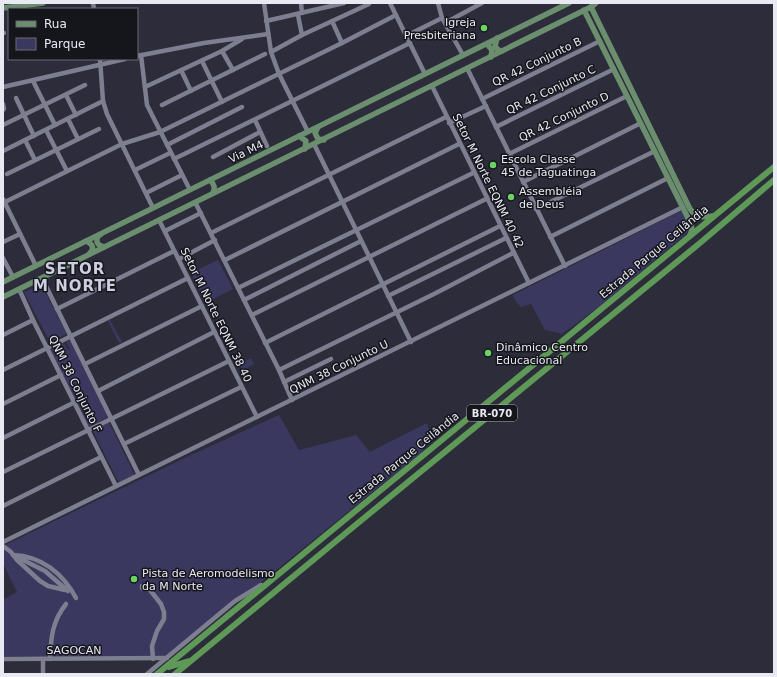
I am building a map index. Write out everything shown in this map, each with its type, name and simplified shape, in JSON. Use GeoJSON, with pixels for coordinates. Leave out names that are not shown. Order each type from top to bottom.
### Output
{"type":"FeatureCollection","features":[{"type":"Feature","properties":{"kind":"highway","name":"Estrada Parque Ceilândia"},"geometry":{"type":"LineString","coordinates":[[157,671],[184,651],[396,479],[774,167]]}},
{"type":"Feature","properties":{"kind":"highway","name":"Estrada Parque Ceilândia"},"geometry":{"type":"LineString","coordinates":[[174,674],[402,488],[774,180]]}},
{"type":"Feature","properties":{"kind":"highway"},"geometry":{"type":"LineString","coordinates":[[576,330],[574,335],[575,338],[577,340],[582,339]]}},
{"type":"Feature","properties":{"kind":"highway"},"geometry":{"type":"LineString","coordinates":[[396,479],[400,479],[402,482],[402,488]]}},
{"type":"Feature","properties":{"kind":"highway"},"geometry":{"type":"LineString","coordinates":[[174,674],[177,664],[184,651]]}},
{"type":"Feature","properties":{"kind":"highway"},"geometry":{"type":"LineString","coordinates":[[157,671],[192,660]]}},
{"type":"Feature","properties":{"kind":"main road"},"geometry":{"type":"LineString","coordinates":[[3,8],[43,3]]}},
{"type":"Feature","properties":{"kind":"main road","name":"Via M4"},"geometry":{"type":"LineString","coordinates":[[3,282],[569,3]]}},
{"type":"Feature","properties":{"kind":"main road"},"geometry":{"type":"LineString","coordinates":[[594,5],[600,25],[686,209],[692,227],[690,235]]}},
{"type":"Feature","properties":{"kind":"main road","name":"Via M4"},"geometry":{"type":"LineString","coordinates":[[3,297],[324,140],[594,5]]}},
{"type":"Feature","properties":{"kind":"main road"},"geometry":{"type":"LineString","coordinates":[[584,10],[668,178],[686,209],[697,216],[713,216]]}},
{"type":"Feature","properties":{"kind":"main road"},"geometry":{"type":"LineString","coordinates":[[593,28],[600,25]]}},
{"type":"Feature","properties":{"kind":"main road"},"geometry":{"type":"LineString","coordinates":[[497,38],[495,46],[502,52]]}},
{"type":"Feature","properties":{"kind":"main road"},"geometry":{"type":"LineString","coordinates":[[486,44],[492,49],[491,57]]}},
{"type":"Feature","properties":{"kind":"main road"},"geometry":{"type":"LineString","coordinates":[[318,127],[315,133],[318,139],[324,140]]}},
{"type":"Feature","properties":{"kind":"main road"},"geometry":{"type":"LineString","coordinates":[[299,136],[306,141],[305,149]]}},
{"type":"Feature","properties":{"kind":"main road"},"geometry":{"type":"LineString","coordinates":[[221,175],[218,178],[219,184],[220,186],[226,187]]}},
{"type":"Feature","properties":{"kind":"main road"},"geometry":{"type":"LineString","coordinates":[[210,180],[214,184],[216,192]]}},
{"type":"Feature","properties":{"kind":"main road"},"geometry":{"type":"LineString","coordinates":[[100,234],[97,237],[97,242],[99,245],[104,247]]}},
{"type":"Feature","properties":{"kind":"main road"},"geometry":{"type":"LineString","coordinates":[[86,241],[92,244],[93,247],[93,250],[89,254]]}},
{"type":"Feature","properties":{"kind":"street"},"geometry":{"type":"LineString","coordinates":[[264,3],[271,52],[279,74],[308,132]]}},
{"type":"Feature","properties":{"kind":"street"},"geometry":{"type":"LineString","coordinates":[[301,3],[300,14],[302,35]]}},
{"type":"Feature","properties":{"kind":"street"},"geometry":{"type":"LineString","coordinates":[[266,21],[300,14],[334,4],[344,3]]}},
{"type":"Feature","properties":{"kind":"street"},"geometry":{"type":"LineString","coordinates":[[271,52],[302,35],[370,3]]}},
{"type":"Feature","properties":{"kind":"street"},"geometry":{"type":"LineString","coordinates":[[390,3],[425,74]]}},
{"type":"Feature","properties":{"kind":"street"},"geometry":{"type":"LineString","coordinates":[[438,3],[444,21],[463,55]]}},
{"type":"Feature","properties":{"kind":"street"},"geometry":{"type":"LineString","coordinates":[[406,36],[444,21],[482,3]]}},
{"type":"Feature","properties":{"kind":"street"},"geometry":{"type":"LineString","coordinates":[[36,266],[4,200],[122,144],[160,132],[396,15]]}},
{"type":"Feature","properties":{"kind":"street"},"geometry":{"type":"LineString","coordinates":[[332,21],[342,43]]}},
{"type":"Feature","properties":{"kind":"street"},"geometry":{"type":"LineString","coordinates":[[190,190],[147,106],[139,56],[204,43],[268,34]]}},
{"type":"Feature","properties":{"kind":"street"},"geometry":{"type":"LineString","coordinates":[[145,87],[202,61],[244,38]]}},
{"type":"Feature","properties":{"kind":"street","name":"QR 42 Conjunto B"},"geometry":{"type":"LineString","coordinates":[[482,99],[600,41]]}},
{"type":"Feature","properties":{"kind":"street"},"geometry":{"type":"LineString","coordinates":[[174,159],[410,43]]}},
{"type":"Feature","properties":{"kind":"street"},"geometry":{"type":"LineString","coordinates":[[222,51],[233,70]]}},
{"type":"Feature","properties":{"kind":"street"},"geometry":{"type":"LineString","coordinates":[[162,105],[265,54]]}},
{"type":"Feature","properties":{"kind":"street"},"geometry":{"type":"LineString","coordinates":[[3,87],[33,81],[100,62],[117,60]]}},
{"type":"Feature","properties":{"kind":"street"},"geometry":{"type":"LineString","coordinates":[[202,61],[222,102]]}},
{"type":"Feature","properties":{"kind":"street"},"geometry":{"type":"LineString","coordinates":[[100,62],[103,101],[107,114],[153,208]]}},
{"type":"Feature","properties":{"kind":"street"},"geometry":{"type":"LineString","coordinates":[[467,68],[565,266]]}},
{"type":"Feature","properties":{"kind":"street","name":"QR 42 Conjunto C"},"geometry":{"type":"LineString","coordinates":[[496,127],[614,69]]}},
{"type":"Feature","properties":{"kind":"street"},"geometry":{"type":"LineString","coordinates":[[181,70],[191,91]]}},
{"type":"Feature","properties":{"kind":"street"},"geometry":{"type":"LineString","coordinates":[[33,81],[55,125]]}},
{"type":"Feature","properties":{"kind":"street"},"geometry":{"type":"LineString","coordinates":[[3,126],[85,85]]}},
{"type":"Feature","properties":{"kind":"street","name":"Setor M Norte EQNM 40 42"},"geometry":{"type":"LineString","coordinates":[[432,86],[473,173],[529,283]]}},
{"type":"Feature","properties":{"kind":"street"},"geometry":{"type":"LineString","coordinates":[[66,95],[76,115]]}},
{"type":"Feature","properties":{"kind":"street","name":"QR 42 Conjunto D"},"geometry":{"type":"LineString","coordinates":[[509,154],[627,96]]}},
{"type":"Feature","properties":{"kind":"street"},"geometry":{"type":"LineString","coordinates":[[16,98],[34,136]]}},
{"type":"Feature","properties":{"kind":"street"},"geometry":{"type":"LineString","coordinates":[[3,151],[103,101]]}},
{"type":"Feature","properties":{"kind":"street"},"geometry":{"type":"LineString","coordinates":[[3,104],[3,110]]}},
{"type":"Feature","properties":{"kind":"street"},"geometry":{"type":"LineString","coordinates":[[449,123],[486,106]]}},
{"type":"Feature","properties":{"kind":"street"},"geometry":{"type":"LineString","coordinates":[[167,145],[242,107]]}},
{"type":"Feature","properties":{"kind":"street"},"geometry":{"type":"LineString","coordinates":[[211,233],[446,117]]}},
{"type":"Feature","properties":{"kind":"street"},"geometry":{"type":"LineString","coordinates":[[68,119],[78,139]]}},
{"type":"Feature","properties":{"kind":"street"},"geometry":{"type":"LineString","coordinates":[[255,120],[266,146]]}},
{"type":"Feature","properties":{"kind":"street"},"geometry":{"type":"LineString","coordinates":[[523,182],[641,123]]}},
{"type":"Feature","properties":{"kind":"street"},"geometry":{"type":"LineString","coordinates":[[7,174],[99,129]]}},
{"type":"Feature","properties":{"kind":"street"},"geometry":{"type":"LineString","coordinates":[[46,130],[67,171]]}},
{"type":"Feature","properties":{"kind":"street"},"geometry":{"type":"LineString","coordinates":[[213,157],[260,132]]}},
{"type":"Feature","properties":{"kind":"street"},"geometry":{"type":"LineString","coordinates":[[25,140],[35,160]]}},
{"type":"Feature","properties":{"kind":"street"},"geometry":{"type":"LineString","coordinates":[[314,144],[411,342]]}},
{"type":"Feature","properties":{"kind":"street"},"geometry":{"type":"LineString","coordinates":[[225,260],[459,144]]}},
{"type":"Feature","properties":{"kind":"street"},"geometry":{"type":"LineString","coordinates":[[536,209],[655,151]]}},
{"type":"Feature","properties":{"kind":"street"},"geometry":{"type":"LineString","coordinates":[[135,170],[170,153]]}},
{"type":"Feature","properties":{"kind":"street"},"geometry":{"type":"LineString","coordinates":[[238,288],[355,229],[473,173]]}},
{"type":"Feature","properties":{"kind":"street"},"geometry":{"type":"LineString","coordinates":[[146,193],[182,176]]}},
{"type":"Feature","properties":{"kind":"street"},"geometry":{"type":"LineString","coordinates":[[550,237],[668,178]]}},
{"type":"Feature","properties":{"kind":"street"},"geometry":{"type":"LineString","coordinates":[[252,315],[486,199]]}},
{"type":"Feature","properties":{"kind":"street"},"geometry":{"type":"LineString","coordinates":[[195,202],[279,370],[292,400]]}},
{"type":"Feature","properties":{"kind":"street","name":"QNM 38 Conjunto U"},"geometry":{"type":"LineString","coordinates":[[3,542],[529,283],[686,209]]}},
{"type":"Feature","properties":{"kind":"street"},"geometry":{"type":"LineString","coordinates":[[165,231],[201,213]]}},
{"type":"Feature","properties":{"kind":"street","name":"Setor M Norte EQNM 38 40"},"geometry":{"type":"LineString","coordinates":[[159,220],[257,417]]}},
{"type":"Feature","properties":{"kind":"street"},"geometry":{"type":"LineString","coordinates":[[265,343],[500,226]]}},
{"type":"Feature","properties":{"kind":"street"},"geometry":{"type":"LineString","coordinates":[[3,242],[20,234]]}},
{"type":"Feature","properties":{"kind":"street"},"geometry":{"type":"LineString","coordinates":[[388,296],[506,238]]}},
{"type":"Feature","properties":{"kind":"street"},"geometry":{"type":"LineString","coordinates":[[178,259],[215,240]]}},
{"type":"Feature","properties":{"kind":"street"},"geometry":{"type":"LineString","coordinates":[[244,300],[361,241]]}},
{"type":"Feature","properties":{"kind":"street"},"geometry":{"type":"LineString","coordinates":[[57,309],[174,251]]}},
{"type":"Feature","properties":{"kind":"street"},"geometry":{"type":"LineString","coordinates":[[279,370],[513,253]]}},
{"type":"Feature","properties":{"kind":"street"},"geometry":{"type":"LineString","coordinates":[[3,258],[13,277]]}},
{"type":"Feature","properties":{"kind":"street"},"geometry":{"type":"LineString","coordinates":[[42,278],[139,475]]}},
{"type":"Feature","properties":{"kind":"street"},"geometry":{"type":"LineString","coordinates":[[3,370],[188,278]]}},
{"type":"Feature","properties":{"kind":"street","name":"QNM 38 Conjunto F"},"geometry":{"type":"LineString","coordinates":[[19,289],[116,486]]}},
{"type":"Feature","properties":{"kind":"street"},"geometry":{"type":"LineString","coordinates":[[85,364],[202,306]]}},
{"type":"Feature","properties":{"kind":"street"},"geometry":{"type":"LineString","coordinates":[[3,335],[33,320]]}},
{"type":"Feature","properties":{"kind":"street"},"geometry":{"type":"LineString","coordinates":[[98,391],[214,332]]}},
{"type":"Feature","properties":{"kind":"street"},"geometry":{"type":"LineString","coordinates":[[284,382],[331,359]]}},
{"type":"Feature","properties":{"kind":"street"},"geometry":{"type":"LineString","coordinates":[[3,472],[228,361]]}},
{"type":"Feature","properties":{"kind":"street"},"geometry":{"type":"LineString","coordinates":[[3,404],[61,375]]}},
{"type":"Feature","properties":{"kind":"street"},"geometry":{"type":"LineString","coordinates":[[124,444],[241,387]]}},
{"type":"Feature","properties":{"kind":"street"},"geometry":{"type":"LineString","coordinates":[[3,438],[75,402]]}},
{"type":"Feature","properties":{"kind":"street"},"geometry":{"type":"LineString","coordinates":[[3,506],[101,457]]}},
{"type":"Feature","properties":{"kind":"street"},"geometry":{"type":"LineString","coordinates":[[3,546],[44,584],[66,590]]}},
{"type":"Feature","properties":{"kind":"street"},"geometry":{"type":"LineString","coordinates":[[13,555],[34,559],[51,567],[66,580],[76,598],[45,571],[13,555]]}},
{"type":"Feature","properties":{"kind":"street"},"geometry":{"type":"LineString","coordinates":[[147,674],[157,671],[166,658],[235,601],[270,580]]}},
{"type":"Feature","properties":{"kind":"street"},"geometry":{"type":"LineString","coordinates":[[142,586],[142,588],[150,590],[161,604],[164,612],[164,619],[157,631],[152,646],[153,659]]}},
{"type":"Feature","properties":{"kind":"street"},"geometry":{"type":"LineString","coordinates":[[50,659],[54,624],[66,604]]}},
{"type":"Feature","properties":{"kind":"street","name":"SAGOCAN"},"geometry":{"type":"LineString","coordinates":[[3,659],[166,658]]}},
{"type":"Feature","properties":{"kind":"street"},"geometry":{"type":"LineString","coordinates":[[43,659],[43,674]]}},
{"type":"Feature","properties":{"kind":"street"},"geometry":{"type":"LineString","coordinates":[[144,659],[152,662],[157,671]]}},
{"type":"Feature","properties":{"kind":"green space"},"geometry":{"type":"Polygon","coordinates":[[[681,211],[688,224],[688,232],[600,306],[562,334],[545,330],[531,304],[521,307],[516,302],[513,295],[681,211]]]}},
{"type":"Feature","properties":{"kind":"green space"},"geometry":{"type":"Polygon","coordinates":[[[218,260],[233,289],[205,303],[191,273],[218,260]]]}},
{"type":"Feature","properties":{"kind":"green space"},"geometry":{"type":"Polygon","coordinates":[[[41,284],[67,334],[50,342],[24,292],[41,284]]]}},
{"type":"Feature","properties":{"kind":"green space"},"geometry":{"type":"Polygon","coordinates":[[[110,320],[122,342],[119,343],[108,321],[110,320]]]}},
{"type":"Feature","properties":{"kind":"green space"},"geometry":{"type":"Polygon","coordinates":[[[71,340],[108,417],[89,427],[50,350],[64,343],[68,350],[70,348],[66,342],[71,340]]]}},
{"type":"Feature","properties":{"kind":"green space"},"geometry":{"type":"Polygon","coordinates":[[[251,358],[254,364],[242,371],[239,364],[251,358]]]}},
{"type":"Feature","properties":{"kind":"green space"},"geometry":{"type":"Polygon","coordinates":[[[279,415],[299,450],[356,435],[370,452],[427,423],[431,437],[422,452],[254,588],[165,657],[3,656],[3,600],[17,592],[3,563],[3,546],[191,455],[279,415]]]}},
{"type":"Feature","properties":{"kind":"green space"},"geometry":{"type":"Polygon","coordinates":[[[109,422],[135,476],[119,483],[93,431],[109,422]]]}},
{"type":"Feature","properties":{"kind":"place","name":"Igreja Presbiteriana"},"geometry":{"type":"Point","coordinates":[484,28]}},
{"type":"Feature","properties":{"kind":"place","name":"Escola Classe 45 de Taguatinga"},"geometry":{"type":"Point","coordinates":[493,165]}},
{"type":"Feature","properties":{"kind":"place","name":"Assembléia de Deus"},"geometry":{"type":"Point","coordinates":[511,197]}},
{"type":"Feature","properties":{"kind":"place","name":"Dinâmico Centro Educacional"},"geometry":{"type":"Point","coordinates":[488,353]}},
{"type":"Feature","properties":{"kind":"place","name":"Pista de Aeromodelismo da M Norte"},"geometry":{"type":"Point","coordinates":[134,579]}},
{"type":"Feature","properties":{"kind":"district","name":"SETOR M NORTE"},"geometry":{"type":"Point","coordinates":[75,278]}}]}
